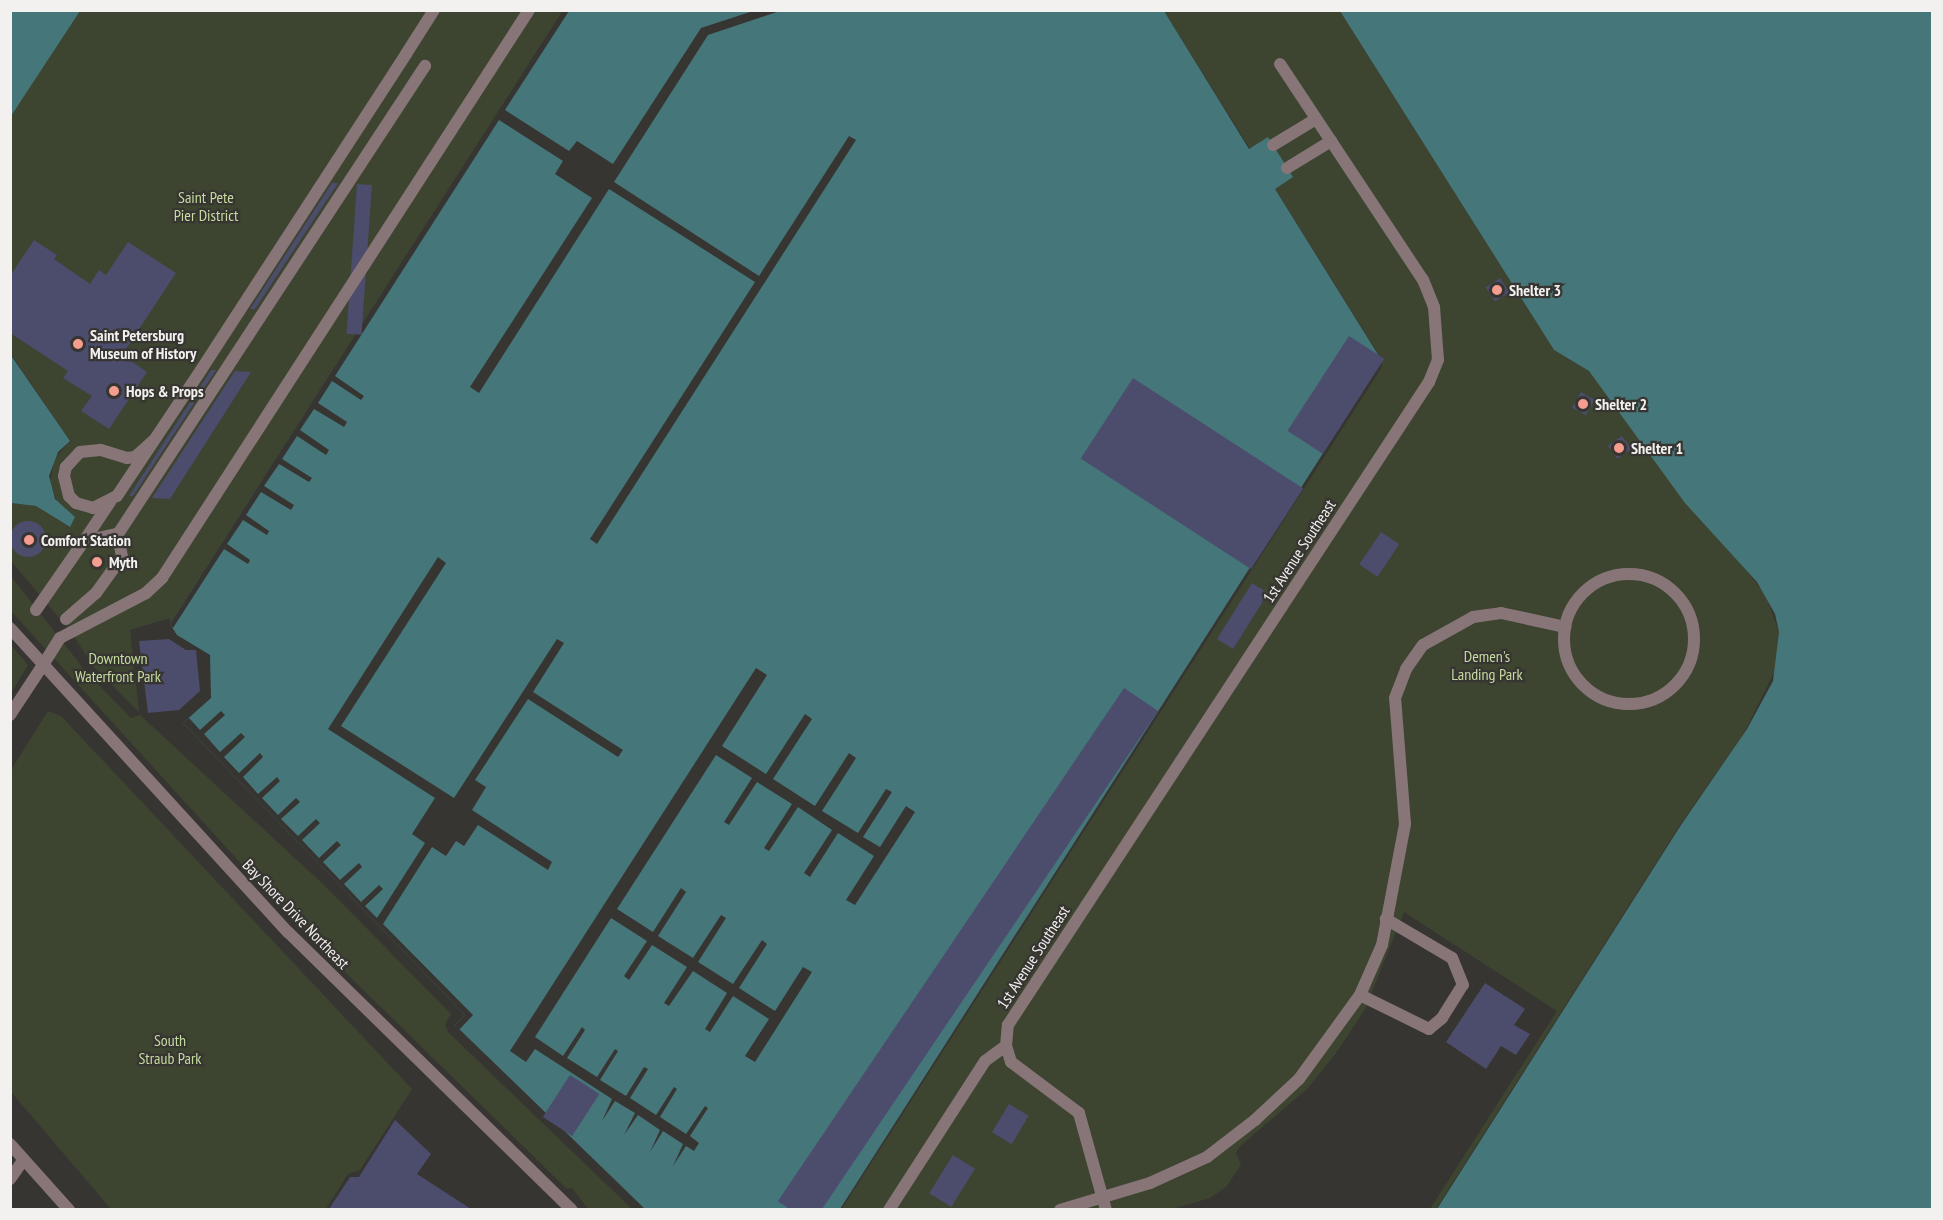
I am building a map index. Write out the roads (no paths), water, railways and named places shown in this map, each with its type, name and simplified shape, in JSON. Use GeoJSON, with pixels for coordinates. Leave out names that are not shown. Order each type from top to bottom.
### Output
{"type":"FeatureCollection","features":[{"type":"Feature","properties":{"kind":"street"},"geometry":{"type":"LineString","coordinates":[[36,610],[153,441],[434,10]]}},
{"type":"Feature","properties":{"kind":"street"},"geometry":{"type":"LineString","coordinates":[[10,715],[60,638],[146,593],[162,578],[529,10]]}},
{"type":"Feature","properties":{"kind":"street","name":"1st Avenue Southeast"},"geometry":{"type":"LineString","coordinates":[[1006,1046],[1008,1025],[1429,382],[1438,360],[1434,307],[1423,280],[1280,63]]}},
{"type":"Feature","properties":{"kind":"street"},"geometry":{"type":"LineString","coordinates":[[66,619],[96,593],[122,557],[118,534],[424,66]]}},
{"type":"Feature","properties":{"kind":"street"},"geometry":{"type":"LineString","coordinates":[[1273,146],[1316,118]]}},
{"type":"Feature","properties":{"kind":"street"},"geometry":{"type":"LineString","coordinates":[[1287,168],[1330,141]]}},
{"type":"Feature","properties":{"kind":"street"},"geometry":{"type":"LineString","coordinates":[[111,502],[93,508],[76,503],[65,486],[66,467],[80,452],[90,449],[127,458],[135,457],[153,441]]}},
{"type":"Feature","properties":{"kind":"street"},"geometry":{"type":"LineString","coordinates":[[84,541],[118,534]]}},
{"type":"Feature","properties":{"kind":"street"},"geometry":{"type":"LineString","coordinates":[[1630,574],[1659,581],[1676,595],[1689,614],[1694,644],[1684,673],[1664,694],[1635,704],[1620,704],[1592,693],[1571,671],[1563,642],[1564,627],[1569,612],[1587,589],[1615,575],[1630,574]]}},
{"type":"Feature","properties":{"kind":"street"},"geometry":{"type":"LineString","coordinates":[[1060,1209],[1150,1183],[1208,1157],[1255,1120],[1307,1070],[1360,995],[1382,945],[1405,824],[1395,698],[1406,669],[1423,645],[1473,617],[1501,613],[1564,627]]}},
{"type":"Feature","properties":{"kind":"street","name":"Bay Shore Drive Northeast"},"geometry":{"type":"LineString","coordinates":[[10,628],[288,932],[568,1207]]}},
{"type":"Feature","properties":{"kind":"street"},"geometry":{"type":"LineString","coordinates":[[1360,995],[1429,1029],[1442,1018],[1463,985],[1452,958],[1386,919]]}},
{"type":"Feature","properties":{"kind":"street"},"geometry":{"type":"LineString","coordinates":[[890,1209],[985,1061],[1006,1046],[1011,1062],[1024,1075],[1079,1113],[1089,1136],[1106,1209]]}},
{"type":"Feature","properties":{"kind":"street"},"geometry":{"type":"LineString","coordinates":[[10,1144],[69,1209]]}},
{"type":"Feature","properties":{"kind":"street"},"geometry":{"type":"LineString","coordinates":[[10,1179],[24,1159]]}},
{"type":"Feature","properties":{"kind":"water"},"geometry":{"type":"Polygon","coordinates":[[[10,11],[80,11],[11,116],[10,11]]]}},
{"type":"Feature","properties":{"kind":"water"},"geometry":{"type":"Polygon","coordinates":[[[563,11],[1164,11],[1249,149],[1268,137],[1293,177],[1275,189],[1382,361],[840,1209],[645,1209],[455,1025],[465,1015],[183,723],[211,698],[210,655],[177,635],[170,624],[563,11]]]}},
{"type":"Feature","properties":{"kind":"water"},"geometry":{"type":"Polygon","coordinates":[[[1340,11],[1932,11],[1932,1209],[1437,1209],[1681,825],[1747,729],[1773,681],[1779,632],[1775,614],[1757,582],[1685,503],[1589,371],[1554,350],[1340,11]]]}},
{"type":"Feature","properties":{"kind":"water"},"geometry":{"type":"Polygon","coordinates":[[[10,354],[70,441],[58,452],[49,476],[55,499],[75,517],[70,527],[36,506],[11,503],[10,354]]]}},
{"type":"Feature","properties":{"kind":"place","name":"Shelter 3"},"geometry":{"type":"Point","coordinates":[1497,290]}},
{"type":"Feature","properties":{"kind":"place","name":"Saint Petersburg Museum of History"},"geometry":{"type":"Point","coordinates":[78,344]}},
{"type":"Feature","properties":{"kind":"place","name":"Hops & Props"},"geometry":{"type":"Point","coordinates":[114,391]}},
{"type":"Feature","properties":{"kind":"place","name":"Shelter 2"},"geometry":{"type":"Point","coordinates":[1583,404]}},
{"type":"Feature","properties":{"kind":"place","name":"Shelter 1"},"geometry":{"type":"Point","coordinates":[1619,448]}},
{"type":"Feature","properties":{"kind":"place","name":"Comfort Station"},"geometry":{"type":"Point","coordinates":[29,540]}},
{"type":"Feature","properties":{"kind":"place","name":"Myth"},"geometry":{"type":"Point","coordinates":[97,562]}},
{"type":"Feature","properties":{"kind":"park label","name":"Saint Pete Pier District"},"geometry":{"type":"Point","coordinates":[206,206]}},
{"type":"Feature","properties":{"kind":"park label","name":"Demen's Landing Park"},"geometry":{"type":"Point","coordinates":[1487,665]}},
{"type":"Feature","properties":{"kind":"park label","name":"Downtown Waterfront Park"},"geometry":{"type":"Point","coordinates":[118,667]}},
{"type":"Feature","properties":{"kind":"park label","name":"South Straub Park"},"geometry":{"type":"Point","coordinates":[170,1049]}}]}
